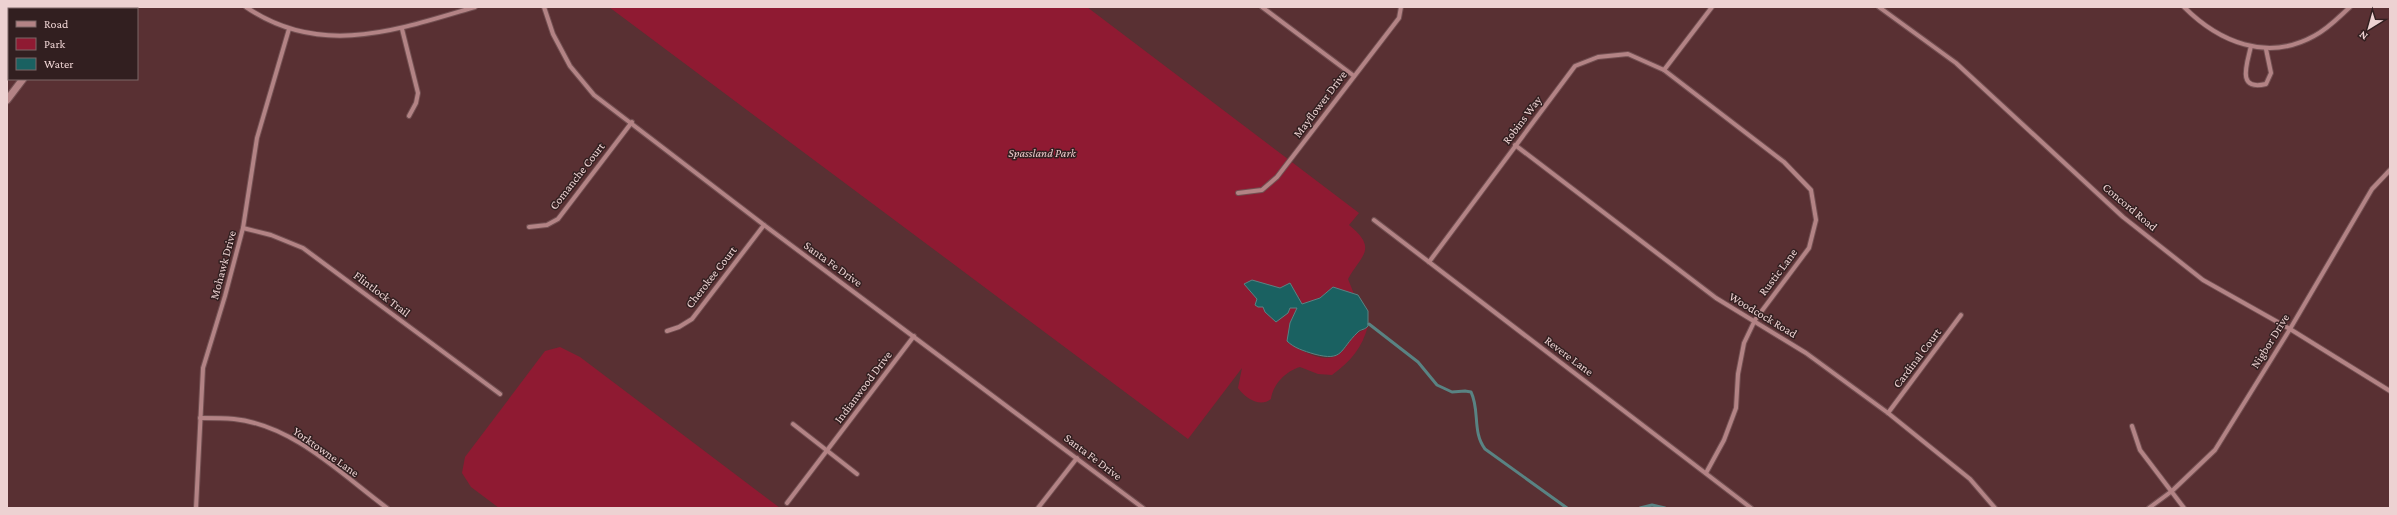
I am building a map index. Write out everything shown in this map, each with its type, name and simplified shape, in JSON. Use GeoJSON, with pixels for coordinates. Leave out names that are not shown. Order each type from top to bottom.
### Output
{"type":"FeatureCollection","features":[{"type":"Feature","properties":{"kind":"street"},"geometry":{"type":"LineString","coordinates":[[246,7],[289,29],[341,37],[402,29],[475,7]]}},
{"type":"Feature","properties":{"kind":"street","name":"Santa Fe Drive"},"geometry":{"type":"LineString","coordinates":[[544,7],[553,34],[570,66],[594,95],[632,122],[764,225],[1143,508]]}},
{"type":"Feature","properties":{"kind":"street"},"geometry":{"type":"LineString","coordinates":[[1262,7],[1354,76]]}},
{"type":"Feature","properties":{"kind":"street","name":"Mayflower Drive"},"geometry":{"type":"LineString","coordinates":[[1238,193],[1262,190],[1274,180],[1399,18],[1402,7]]}},
{"type":"Feature","properties":{"kind":"street"},"geometry":{"type":"LineString","coordinates":[[1664,70],[1712,7]]}},
{"type":"Feature","properties":{"kind":"street","name":"Concord Road"},"geometry":{"type":"LineString","coordinates":[[1879,7],[1956,63],[2123,217],[2203,280],[2290,329],[2390,391]]}},
{"type":"Feature","properties":{"kind":"street"},"geometry":{"type":"LineString","coordinates":[[2184,7],[2207,28],[2225,38],[2266,49],[2298,43],[2314,36],[2350,7]]}},
{"type":"Feature","properties":{"kind":"street","name":"Mohawk Drive"},"geometry":{"type":"LineString","coordinates":[[196,508],[203,368],[225,296],[243,228],[257,138],[289,29]]}},
{"type":"Feature","properties":{"kind":"street"},"geometry":{"type":"LineString","coordinates":[[402,29],[417,87],[418,99],[409,116]]}},
{"type":"Feature","properties":{"kind":"street"},"geometry":{"type":"LineString","coordinates":[[2251,46],[2245,72],[2246,78],[2250,84],[2257,86],[2266,84],[2271,73],[2266,49]]}},
{"type":"Feature","properties":{"kind":"street","name":"Robins Way"},"geometry":{"type":"LineString","coordinates":[[1429,262],[1575,66],[1598,57],[1628,54],[1664,70]]}},
{"type":"Feature","properties":{"kind":"street","name":"Rustic Lane"},"geometry":{"type":"LineString","coordinates":[[1664,70],[1784,162],[1811,190],[1816,220],[1809,248],[1754,320],[1744,343],[1738,374],[1736,408],[1724,440],[1706,473]]}},
{"type":"Feature","properties":{"kind":"street"},"geometry":{"type":"LineString","coordinates":[[7,100],[22,80]]}},
{"type":"Feature","properties":{"kind":"street","name":"Comanche Court"},"geometry":{"type":"LineString","coordinates":[[529,227],[547,225],[558,219],[632,122]]}},
{"type":"Feature","properties":{"kind":"street","name":"Woodcock Road"},"geometry":{"type":"LineString","coordinates":[[1515,146],[1716,298],[1806,353],[1888,413],[1970,478],[1995,508]]}},
{"type":"Feature","properties":{"kind":"street","name":"Nigbor Drive"},"geometry":{"type":"LineString","coordinates":[[2149,508],[2172,491],[2215,450],[2290,329],[2372,189],[2390,170]]}},
{"type":"Feature","properties":{"kind":"street","name":"Revere Lane"},"geometry":{"type":"LineString","coordinates":[[1374,220],[1751,508]]}},
{"type":"Feature","properties":{"kind":"street","name":"Cherokee Court"},"geometry":{"type":"LineString","coordinates":[[667,331],[686,324],[692,319],[764,225]]}},
{"type":"Feature","properties":{"kind":"street","name":"Flintlock Trail"},"geometry":{"type":"LineString","coordinates":[[243,228],[271,234],[304,248],[500,394]]}},
{"type":"Feature","properties":{"kind":"street","name":"Cardinal Court"},"geometry":{"type":"LineString","coordinates":[[1888,413],[1961,315]]}},
{"type":"Feature","properties":{"kind":"street","name":"Indianwood Drive"},"geometry":{"type":"LineString","coordinates":[[787,503],[914,336]]}},
{"type":"Feature","properties":{"kind":"street","name":"Yorktowne Lane"},"geometry":{"type":"LineString","coordinates":[[200,418],[235,419],[268,427],[295,439],[387,508]]}},
{"type":"Feature","properties":{"kind":"street"},"geometry":{"type":"LineString","coordinates":[[793,424],[857,474]]}},
{"type":"Feature","properties":{"kind":"street"},"geometry":{"type":"LineString","coordinates":[[2132,426],[2140,450],[2184,508]]}},
{"type":"Feature","properties":{"kind":"street"},"geometry":{"type":"LineString","coordinates":[[1038,508],[1077,458]]}},
{"type":"Feature","properties":{"kind":"green space","name":"Spassland Park"},"geometry":{"type":"Polygon","coordinates":[[[609,7],[1087,7],[1359,213],[1349,225],[1358,233],[1365,246],[1365,252],[1348,279],[1354,294],[1333,287],[1320,298],[1306,305],[1300,303],[1300,296],[1278,322],[1290,308],[1297,308],[1290,323],[1287,341],[1305,352],[1319,357],[1333,357],[1339,354],[1353,337],[1368,326],[1363,341],[1355,354],[1345,365],[1332,375],[1318,374],[1300,367],[1285,375],[1277,383],[1271,399],[1267,402],[1253,401],[1238,388],[1242,368],[1188,439],[609,7]]]}},
{"type":"Feature","properties":{"kind":"green space"},"geometry":{"type":"Polygon","coordinates":[[[560,347],[580,357],[780,508],[499,508],[471,487],[462,473],[465,457],[545,351],[560,347]]]}},
{"type":"Feature","properties":{"kind":"water"},"geometry":{"type":"Polygon","coordinates":[[[1252,280],[1280,288],[1290,283],[1302,304],[1320,298],[1333,287],[1358,295],[1368,311],[1368,326],[1360,330],[1344,349],[1336,355],[1324,356],[1303,350],[1293,346],[1287,341],[1290,323],[1297,308],[1290,308],[1288,313],[1276,322],[1265,312],[1263,307],[1258,307],[1255,305],[1257,299],[1244,284],[1252,280]]]}},
{"type":"Feature","properties":{"kind":"waterway"},"geometry":{"type":"LineString","coordinates":[[1369,324],[1418,362],[1437,385],[1452,392],[1471,392],[1474,399],[1477,428],[1481,442],[1485,449],[1567,508]]}},
{"type":"Feature","properties":{"kind":"waterway"},"geometry":{"type":"LineString","coordinates":[[1640,508],[1652,505],[1665,508]]}}]}
